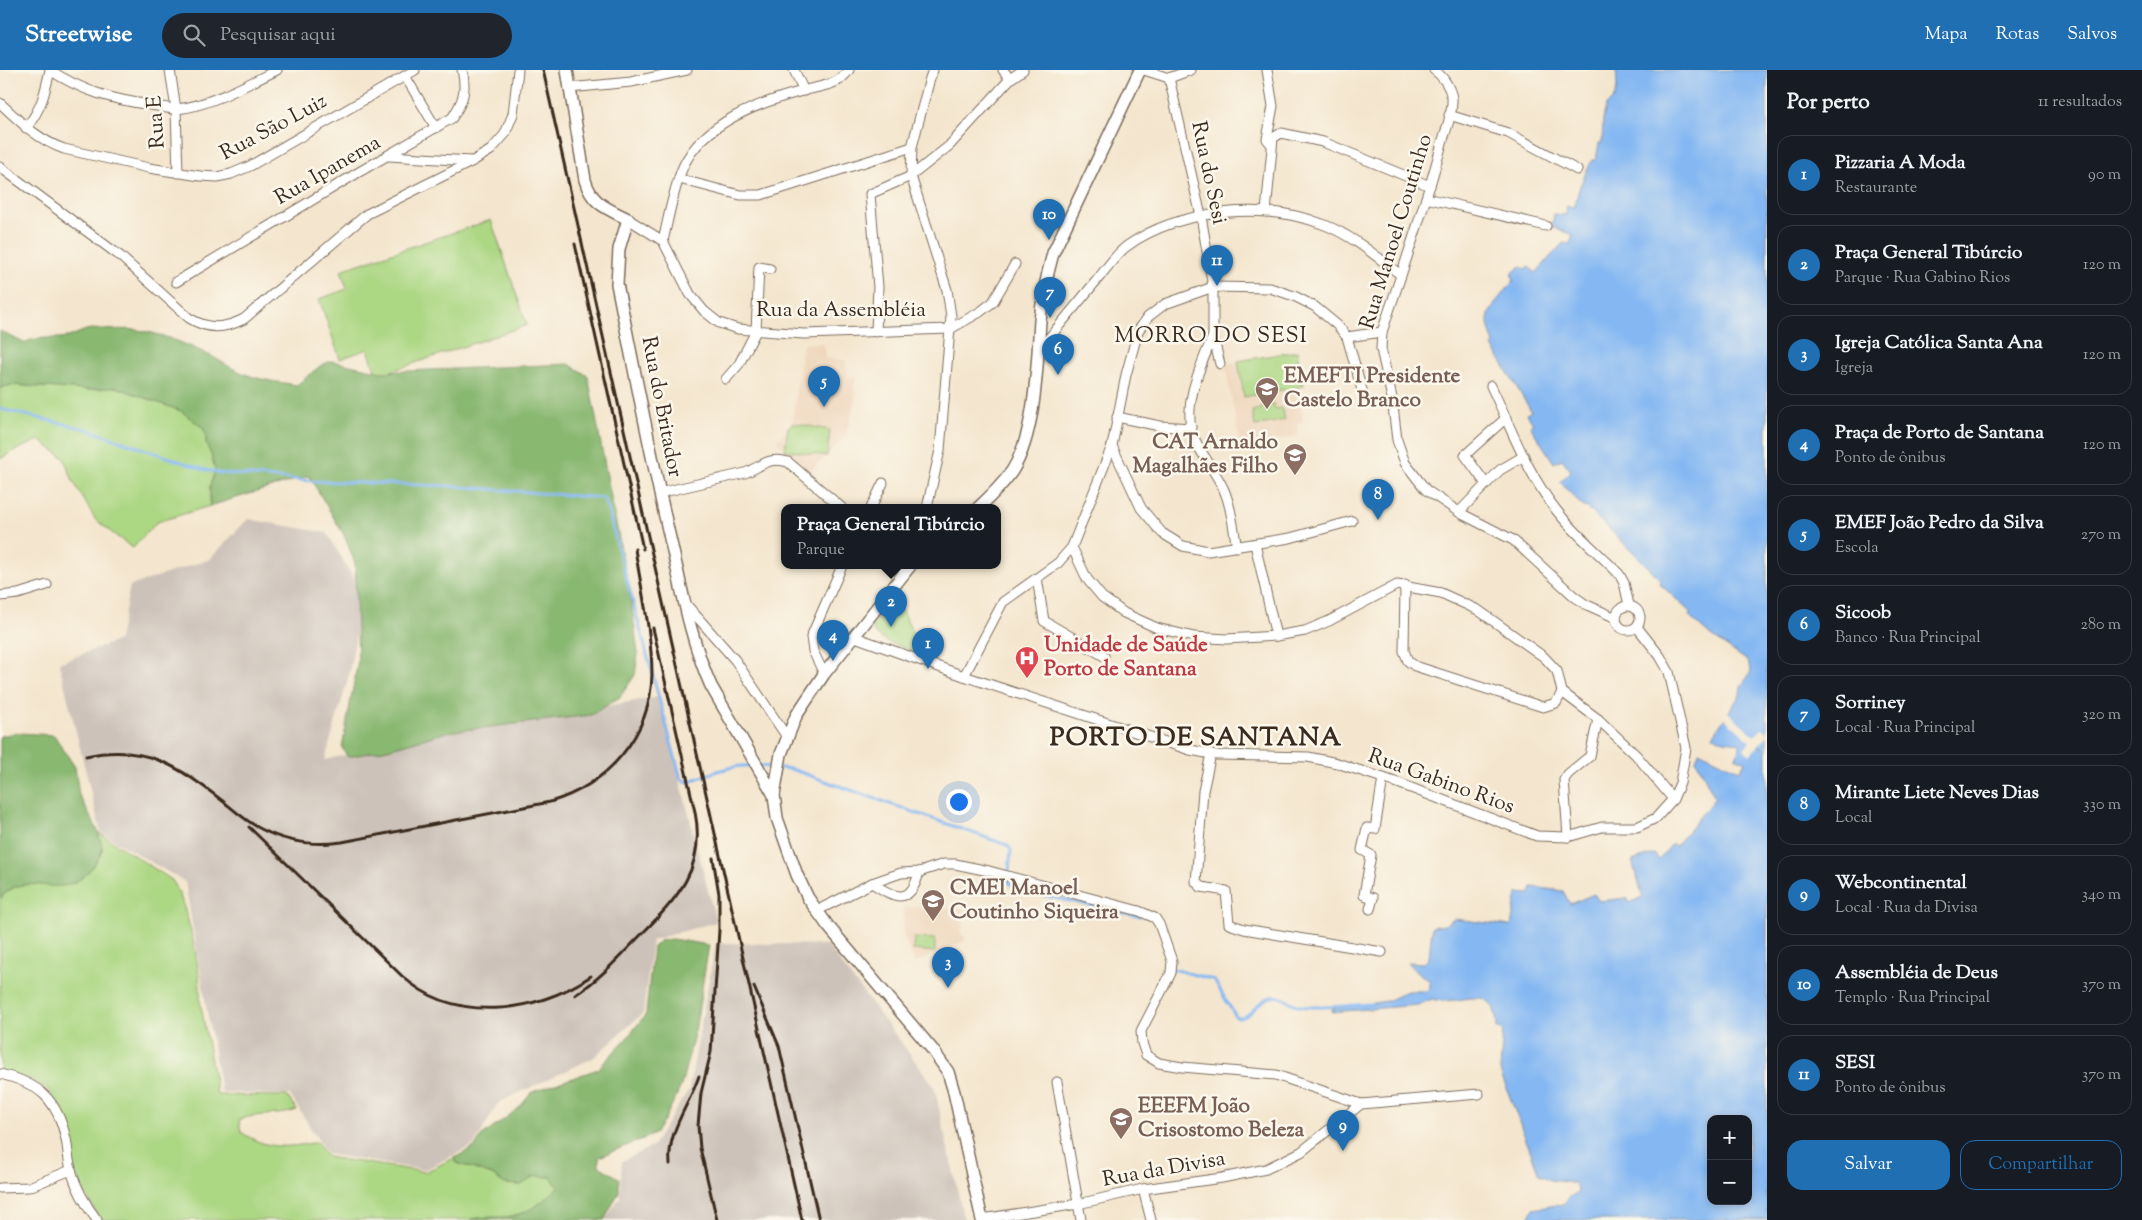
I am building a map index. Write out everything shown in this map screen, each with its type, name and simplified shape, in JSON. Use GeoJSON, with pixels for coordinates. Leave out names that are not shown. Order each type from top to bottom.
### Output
{"type":"FeatureCollection","features":[{"type":"Feature","properties":{"kind":"street"},"geometry":{"type":"LineString","coordinates":[[26,128],[38,113],[45,96],[50,70],[86,89],[115,100],[176,109],[216,97],[258,74],[277,70]]}},
{"type":"Feature","properties":{"kind":"street","name":"Rua E"},"geometry":{"type":"LineString","coordinates":[[170,70],[176,109],[178,172]]}},
{"type":"Feature","properties":{"kind":"street","name":"Rua São Luiz"},"geometry":{"type":"LineString","coordinates":[[0,103],[26,128],[52,144],[178,172],[216,177],[231,174],[250,166],[415,70]]}},
{"type":"Feature","properties":{"kind":"street","name":"Rua Ipanema"},"geometry":{"type":"LineString","coordinates":[[176,282],[358,172],[389,156],[452,118],[462,104],[464,94],[462,70]]}},
{"type":"Feature","properties":{"kind":"street"},"geometry":{"type":"LineString","coordinates":[[0,167],[114,251],[189,318],[201,325],[217,328],[230,326],[244,319],[366,214],[474,161],[491,150],[505,134],[513,114],[518,70]]}},
{"type":"Feature","properties":{"kind":"street"},"geometry":{"type":"LineString","coordinates":[[567,70],[585,180],[589,193],[595,200],[663,240],[679,179],[691,151],[709,132],[728,120],[804,91],[837,82],[849,70]]}},
{"type":"Feature","properties":{"kind":"street"},"geometry":{"type":"LineString","coordinates":[[569,88],[631,82],[688,70]]}},
{"type":"Feature","properties":{"kind":"street"},"geometry":{"type":"LineString","coordinates":[[794,70],[804,91]]}},
{"type":"Feature","properties":{"kind":"street"},"geometry":{"type":"LineString","coordinates":[[934,70],[930,78],[912,148],[911,176],[946,290],[952,316],[950,329]]}},
{"type":"Feature","properties":{"kind":"street"},"geometry":{"type":"LineString","coordinates":[[1003,70],[1010,78]]}},
{"type":"Feature","properties":{"kind":"street"},"geometry":{"type":"LineString","coordinates":[[876,332],[878,287],[870,194],[911,176],[949,146],[1010,78],[1023,70]]}},
{"type":"Feature","properties":{"kind":"street"},"geometry":{"type":"LineString","coordinates":[[982,504],[1012,470],[1032,411],[1039,350],[1040,319],[1046,280],[1053,253],[1140,70]]}},
{"type":"Feature","properties":{"kind":"street"},"geometry":{"type":"LineString","coordinates":[[1144,70],[1169,78],[1191,70]]}},
{"type":"Feature","properties":{"kind":"street"},"geometry":{"type":"LineString","coordinates":[[1267,70],[1273,106],[1267,139],[1272,145]]}},
{"type":"Feature","properties":{"kind":"street"},"geometry":{"type":"LineString","coordinates":[[1437,72],[1450,70]]}},
{"type":"Feature","properties":{"kind":"street","name":"Rua Manoel Coutinho"},"geometry":{"type":"LineString","coordinates":[[1437,72],[1447,84],[1452,99],[1449,115],[1430,186],[1382,332],[1381,349],[1392,398],[1400,452],[1405,463],[1426,490],[1458,512],[1513,540],[1575,597],[1597,610],[1616,618]]}},
{"type":"Feature","properties":{"kind":"street"},"geometry":{"type":"LineString","coordinates":[[405,76],[436,128]]}},
{"type":"Feature","properties":{"kind":"street","name":"Rua do Sesi"},"geometry":{"type":"LineString","coordinates":[[1169,78],[1201,216],[1214,287],[1213,336],[1220,364]]}},
{"type":"Feature","properties":{"kind":"street"},"geometry":{"type":"LineString","coordinates":[[1449,115],[1508,133],[1577,170]]}},
{"type":"Feature","properties":{"kind":"street"},"geometry":{"type":"LineString","coordinates":[[1266,212],[1273,138],[1281,133],[1323,142],[1430,186]]}},
{"type":"Feature","properties":{"kind":"street"},"geometry":{"type":"LineString","coordinates":[[679,179],[740,194],[761,195],[912,148]]}},
{"type":"Feature","properties":{"kind":"street"},"geometry":{"type":"LineString","coordinates":[[389,156],[474,161]]}},
{"type":"Feature","properties":{"kind":"street"},"geometry":{"type":"LineString","coordinates":[[1426,198],[1546,226]]}},
{"type":"Feature","properties":{"kind":"street"},"geometry":{"type":"LineString","coordinates":[[1039,350],[1126,247],[1170,225],[1219,212],[1266,212],[1297,216],[1325,225],[1354,241],[1401,275]]}},
{"type":"Feature","properties":{"kind":"street","name":"Rua do Britador"},"geometry":{"type":"LineString","coordinates":[[628,219],[617,263],[617,284],[659,493],[684,602],[704,670],[711,686],[774,795]]}},
{"type":"Feature","properties":{"kind":"street","name":"Rua da Assembléia"},"geometry":{"type":"LineString","coordinates":[[663,240],[690,294],[704,311],[719,324],[738,330],[804,334],[950,329],[980,312],[993,302],[1015,264]]}},
{"type":"Feature","properties":{"kind":"street"},"geometry":{"type":"LineString","coordinates":[[726,379],[738,364],[756,331],[760,267],[770,269]]}},
{"type":"Feature","properties":{"kind":"street"},"geometry":{"type":"LineString","coordinates":[[964,676],[1004,602],[1058,563],[1072,547],[1112,446],[1117,417],[1138,331],[1148,317],[1165,304],[1214,287],[1270,288],[1294,296],[1314,306],[1337,325],[1347,337],[1362,390]]}},
{"type":"Feature","properties":{"kind":"street","name":"Rua da Assembléia"},"geometry":{"type":"LineString","coordinates":[[928,504],[940,450],[950,329]]}},
{"type":"Feature","properties":{"kind":"street"},"geometry":{"type":"LineString","coordinates":[[1347,337],[1382,332]]}},
{"type":"Feature","properties":{"kind":"street","name":"Rua do Sesi"},"geometry":{"type":"LineString","coordinates":[[1213,336],[1198,373],[1192,394],[1191,428],[1194,438],[1225,491],[1236,547]]}},
{"type":"Feature","properties":{"kind":"street"},"geometry":{"type":"LineString","coordinates":[[1491,386],[1524,456],[1548,500],[1568,525],[1619,574],[1627,593],[1629,605]]}},
{"type":"Feature","properties":{"kind":"street"},"geometry":{"type":"LineString","coordinates":[[1117,417],[1160,426],[1191,428]]}},
{"type":"Feature","properties":{"kind":"street"},"geometry":{"type":"LineString","coordinates":[[1486,484],[1465,455],[1506,418]]}},
{"type":"Feature","properties":{"kind":"street"},"geometry":{"type":"LineString","coordinates":[[1112,446],[1141,508],[1162,533],[1183,546],[1208,551],[1236,547],[1290,538],[1352,521]]}},
{"type":"Feature","properties":{"kind":"street"},"geometry":{"type":"LineString","coordinates":[[1458,512],[1500,470],[1524,456]]}},
{"type":"Feature","properties":{"kind":"street"},"geometry":{"type":"LineString","coordinates":[[659,493],[745,472],[758,468],[769,460],[779,460],[788,462],[837,504]]}},
{"type":"Feature","properties":{"kind":"street"},"geometry":{"type":"LineString","coordinates":[[873,504],[883,483]]}},
{"type":"Feature","properties":{"kind":"street"},"geometry":{"type":"LineString","coordinates":[[1255,544],[1276,636]]}},
{"type":"Feature","properties":{"kind":"street"},"geometry":{"type":"LineString","coordinates":[[1072,547],[1087,579],[1102,597],[1124,613],[1158,628],[1194,637],[1276,636],[1305,631],[1329,621],[1390,587],[1405,585],[1441,593],[1478,610],[1554,666],[1560,677],[1562,692],[1556,703],[1543,707],[1415,666],[1408,661],[1404,651],[1405,585]]}},
{"type":"Feature","properties":{"kind":"street"},"geometry":{"type":"LineString","coordinates":[[824,674],[813,651],[811,637],[841,569]]}},
{"type":"Feature","properties":{"kind":"street"},"geometry":{"type":"LineString","coordinates":[[908,569],[824,674],[796,716],[786,737],[779,762],[774,795],[778,818],[798,875],[816,911],[932,1049],[948,1072],[982,1220]]}},
{"type":"Feature","properties":{"kind":"street"},"geometry":{"type":"LineString","coordinates":[[1037,578],[1044,621],[1104,656]]}},
{"type":"Feature","properties":{"kind":"street"},"geometry":{"type":"LineString","coordinates":[[0,596],[18,594],[47,585]]}},
{"type":"Feature","properties":{"kind":"street","name":"Rua do Britador"},"geometry":{"type":"LineString","coordinates":[[684,602],[735,660],[786,737]]}},
{"type":"Feature","properties":{"kind":"street"},"geometry":{"type":"LineString","coordinates":[[1629,605],[1637,609],[1640,616],[1637,627],[1629,630],[1622,628],[1616,618],[1621,608],[1629,605]]}},
{"type":"Feature","properties":{"kind":"street","name":"Rua Gabino Rios"},"geometry":{"type":"LineString","coordinates":[[855,637],[964,676],[1178,746],[1211,754],[1308,757],[1337,763],[1383,778],[1538,836],[1568,838],[1602,827],[1637,827],[1645,824],[1664,811],[1673,799],[1680,783],[1686,748],[1669,672],[1660,656],[1637,627]]}},
{"type":"Feature","properties":{"kind":"street"},"geometry":{"type":"LineString","coordinates":[[1562,692],[1598,719],[1636,755],[1673,799]]}},
{"type":"Feature","properties":{"kind":"street"},"geometry":{"type":"LineString","coordinates":[[1568,838],[1564,780],[1568,774],[1590,756],[1598,719]]}},
{"type":"Feature","properties":{"kind":"street"},"geometry":{"type":"LineString","coordinates":[[1211,754],[1203,791],[1196,882],[1201,887],[1226,891],[1226,914],[1229,924],[1244,929],[1382,952]]}},
{"type":"Feature","properties":{"kind":"street"},"geometry":{"type":"LineString","coordinates":[[1370,909],[1373,898],[1364,895],[1371,855],[1362,850],[1367,828],[1374,829],[1383,778]]}},
{"type":"Feature","properties":{"kind":"street"},"geometry":{"type":"LineString","coordinates":[[816,911],[872,883],[901,873],[919,872],[944,864],[989,870],[1148,914],[1159,924],[1172,961],[1171,972],[1146,1018],[1142,1032],[1142,1043],[1146,1054],[1159,1063],[1182,1068],[1276,1075],[1361,1104],[1480,1094]]}},
{"type":"Feature","properties":{"kind":"street"},"geometry":{"type":"LineString","coordinates":[[872,883],[890,895],[906,894],[913,891],[916,886],[919,872]]}},
{"type":"Feature","properties":{"kind":"street"},"geometry":{"type":"LineString","coordinates":[[0,1074],[21,1079],[37,1087],[48,1098],[56,1112],[66,1138],[71,1170],[82,1196],[97,1220]]}},
{"type":"Feature","properties":{"kind":"street"},"geometry":{"type":"LineString","coordinates":[[1056,1082],[1081,1220]]}},
{"type":"Feature","properties":{"kind":"street","name":"Rua da Divisa"},"geometry":{"type":"LineString","coordinates":[[982,1220],[1078,1204],[1143,1189],[1248,1174],[1283,1162],[1301,1152],[1361,1104]]}},
{"type":"Feature","properties":{"kind":"street"},"geometry":{"type":"LineString","coordinates":[[0,1188],[29,1187],[71,1170]]}},
{"type":"Feature","properties":{"kind":"street"},"geometry":{"type":"LineString","coordinates":[[1143,1189],[1151,1220]]}},
{"type":"Feature","properties":{"kind":"shaded area"},"geometry":{"type":"Polygon","coordinates":[[[803,344],[824,344],[825,359],[845,360],[848,376],[856,378],[853,391],[857,391],[846,436],[808,472],[777,441],[792,423],[803,344]]]}},
{"type":"Feature","properties":{"kind":"shaded area","name":"EMEFTI Presidente Castelo Branco"},"geometry":{"type":"Polygon","coordinates":[[[1238,362],[1304,386],[1297,387],[1303,422],[1297,423],[1299,433],[1297,433],[1297,436],[1241,448],[1225,364],[1238,362]]]}},
{"type":"Feature","properties":{"kind":"shaded area"},"geometry":{"type":"Polygon","coordinates":[[[248,519],[327,533],[363,595],[348,678],[325,760],[403,740],[659,697],[716,922],[652,940],[643,1013],[593,1058],[498,1103],[474,1145],[424,1170],[327,1154],[290,1095],[221,1092],[185,882],[101,833],[59,663],[119,640],[130,586],[210,559],[248,519]]]}},
{"type":"Feature","properties":{"kind":"shaded area","name":"CMEI Manoel Coutinho Siqueira"},"geometry":{"type":"Polygon","coordinates":[[[903,907],[965,909],[961,935],[965,936],[965,941],[915,963],[904,937],[903,907]]]}},
{"type":"Feature","properties":{"kind":"shaded area"},"geometry":{"type":"Polygon","coordinates":[[[716,943],[827,945],[934,1086],[964,1220],[604,1220],[620,1198],[622,1161],[653,1146],[689,1089],[716,943]]]}},
{"type":"Feature","properties":{"kind":"green space"},"geometry":{"type":"Polygon","coordinates":[[[491,220],[527,325],[377,376],[368,349],[340,359],[319,299],[347,289],[341,270],[491,220]]]}},
{"type":"Feature","properties":{"kind":"green space"},"geometry":{"type":"Polygon","coordinates":[[[91,329],[134,330],[156,334],[198,350],[247,375],[297,385],[320,366],[331,361],[382,372],[569,364],[588,376],[632,607],[638,654],[635,675],[620,697],[591,715],[447,732],[388,749],[348,757],[342,748],[358,661],[355,563],[344,535],[309,476],[210,506],[210,486],[215,470],[206,443],[206,434],[203,428],[181,411],[116,387],[90,390],[11,385],[0,388],[0,331],[24,343],[40,338],[68,337],[91,329]]]}},
{"type":"Feature","properties":{"kind":"green space"},"geometry":{"type":"Polygon","coordinates":[[[1297,351],[1304,386],[1244,397],[1238,361],[1297,351]]]}},
{"type":"Feature","properties":{"kind":"green space"},"geometry":{"type":"Polygon","coordinates":[[[11,385],[90,390],[116,387],[181,411],[203,428],[206,434],[206,443],[215,470],[210,486],[210,506],[157,522],[133,548],[95,519],[73,481],[64,458],[39,440],[0,459],[0,388],[11,385]]]}},
{"type":"Feature","properties":{"kind":"green space"},"geometry":{"type":"Polygon","coordinates":[[[1274,404],[1275,409],[1282,408],[1285,420],[1255,426],[1252,411],[1274,404]]]}},
{"type":"Feature","properties":{"kind":"green space"},"geometry":{"type":"Polygon","coordinates":[[[792,423],[830,430],[827,456],[785,450],[788,427],[792,423]]]}},
{"type":"Feature","properties":{"kind":"green space"},"geometry":{"type":"Polygon","coordinates":[[[896,599],[922,651],[918,653],[883,639],[873,631],[872,626],[896,599]]]}},
{"type":"Feature","properties":{"kind":"green space"},"geometry":{"type":"Polygon","coordinates":[[[18,733],[54,735],[75,767],[79,795],[99,833],[102,850],[89,871],[73,883],[64,886],[17,886],[0,899],[0,736],[18,733]]]}},
{"type":"Feature","properties":{"kind":"green space"},"geometry":{"type":"Polygon","coordinates":[[[99,833],[172,880],[178,890],[188,920],[196,956],[200,1000],[217,1095],[287,1096],[297,1110],[253,1116],[239,1120],[241,1132],[269,1145],[296,1146],[317,1142],[327,1157],[425,1172],[454,1158],[457,1163],[492,1175],[505,1184],[521,1185],[535,1176],[551,1177],[559,1187],[544,1201],[525,1212],[507,1217],[469,1220],[100,1220],[76,1176],[57,1105],[49,1090],[30,1079],[0,1071],[0,899],[10,889],[21,885],[57,885],[69,883],[82,877],[94,865],[100,855],[102,848],[99,833]]]}},
{"type":"Feature","properties":{"kind":"green space"},"geometry":{"type":"Polygon","coordinates":[[[914,938],[935,939],[935,952],[913,950],[914,938]]]}},
{"type":"Feature","properties":{"kind":"green space"},"geometry":{"type":"Polygon","coordinates":[[[672,939],[709,945],[695,1031],[681,1086],[665,1119],[655,1134],[599,1157],[599,1166],[619,1178],[619,1192],[604,1220],[469,1220],[507,1217],[525,1212],[549,1196],[558,1187],[551,1177],[535,1176],[521,1185],[505,1184],[492,1175],[457,1163],[454,1158],[475,1147],[481,1137],[519,1108],[532,1092],[598,1069],[646,1014],[653,947],[661,940],[672,939]]]}},
{"type":"Feature","properties":{"kind":"water"},"geometry":{"type":"Polygon","coordinates":[[[1616,70],[1767,70],[1767,1220],[1527,1220],[1533,1209],[1563,1204],[1571,1196],[1577,1194],[1578,1189],[1575,1183],[1550,1180],[1539,1174],[1500,1071],[1503,1030],[1497,1029],[1495,1013],[1490,1004],[1484,999],[1475,998],[1443,1001],[1432,999],[1418,1005],[1332,1012],[1332,1009],[1387,1001],[1407,991],[1427,991],[1430,987],[1430,981],[1417,972],[1408,962],[1424,963],[1429,958],[1432,927],[1445,925],[1454,919],[1511,926],[1517,893],[1530,894],[1532,887],[1563,891],[1570,904],[1594,894],[1599,901],[1627,898],[1628,903],[1643,897],[1632,861],[1654,854],[1659,860],[1672,844],[1676,846],[1715,798],[1696,760],[1699,751],[1740,771],[1745,762],[1736,757],[1741,743],[1724,741],[1713,736],[1740,695],[1741,686],[1750,674],[1751,669],[1746,660],[1706,632],[1689,616],[1691,613],[1659,583],[1661,580],[1586,507],[1584,508],[1560,482],[1571,471],[1562,459],[1554,463],[1530,426],[1533,424],[1527,414],[1531,411],[1492,346],[1494,344],[1489,327],[1489,316],[1494,305],[1514,280],[1511,274],[1521,266],[1525,269],[1529,267],[1536,273],[1563,243],[1570,244],[1573,235],[1552,227],[1554,214],[1566,215],[1567,206],[1574,207],[1580,186],[1592,160],[1596,160],[1599,143],[1602,143],[1606,105],[1614,98],[1617,85],[1616,70]]]}},
{"type":"Feature","properties":{"kind":"pier"},"geometry":{"type":"Polygon","coordinates":[[[1727,711],[1755,736],[1762,728],[1767,732],[1767,736],[1750,755],[1744,749],[1750,741],[1723,717],[1727,711]]]}},
{"type":"Feature","properties":{"kind":"waterway"},"geometry":{"type":"LineString","coordinates":[[0,409],[86,429],[202,469],[219,473],[311,481],[450,486],[603,498],[606,503],[681,779],[688,782],[729,768],[754,766]]}},
{"type":"Feature","properties":{"kind":"waterway"},"geometry":{"type":"LineString","coordinates":[[760,766],[791,769],[1007,845],[1011,850],[1008,882],[1019,890],[1140,916]]}},
{"type":"Feature","properties":{"kind":"waterway"},"geometry":{"type":"LineString","coordinates":[[1173,969],[1214,980],[1236,1017],[1239,1018],[1248,1015],[1262,1001],[1275,996],[1296,1005],[1308,1007],[1371,1004]]}},
{"type":"Feature","properties":{"kind":"ferry route"},"geometry":{"type":"LineString","coordinates":[[1759,744],[1767,753]]}},
{"type":"Feature","properties":{"kind":"railway"},"geometry":{"type":"LineString","coordinates":[[543,70],[802,1220]]}},
{"type":"Feature","properties":{"kind":"railway"},"geometry":{"type":"LineString","coordinates":[[575,244],[643,549]]}},
{"type":"Feature","properties":{"kind":"railway"},"geometry":{"type":"LineString","coordinates":[[86,756],[127,753],[161,761],[192,778],[256,826],[280,837],[300,842],[342,842],[550,802],[590,784],[607,770],[622,755],[644,718],[650,697],[652,659],[635,549]]}},
{"type":"Feature","properties":{"kind":"railway"},"geometry":{"type":"LineString","coordinates":[[575,995],[621,956],[674,899],[684,884],[696,852],[695,812],[653,628]]}},
{"type":"Feature","properties":{"kind":"railway"},"geometry":{"type":"LineString","coordinates":[[249,827],[402,976],[423,991],[446,1002],[470,1007],[495,1008],[521,1005],[545,999],[569,989],[591,976]]}},
{"type":"Feature","properties":{"kind":"railway"},"geometry":{"type":"LineString","coordinates":[[713,858],[719,894],[719,930],[711,1052],[701,1093],[698,1126],[700,1148],[717,1220]]}},
{"type":"Feature","properties":{"kind":"railway"},"geometry":{"type":"LineString","coordinates":[[754,987],[779,1046],[819,1220]]}},
{"type":"Feature","properties":{"kind":"railway"},"geometry":{"type":"LineString","coordinates":[[670,1164],[670,1152],[675,1130],[699,1076]]}},
{"type":"Feature","properties":{"kind":"place","name":"Assembléia de Deus"},"geometry":{"type":"Point","coordinates":[1049,240]}},
{"type":"Feature","properties":{"kind":"place","name":"SESI"},"geometry":{"type":"Point","coordinates":[1217,286]}},
{"type":"Feature","properties":{"kind":"place","name":"Sorriney"},"geometry":{"type":"Point","coordinates":[1050,318]}},
{"type":"Feature","properties":{"kind":"place","name":"Sicoob"},"geometry":{"type":"Point","coordinates":[1058,375]}},
{"type":"Feature","properties":{"kind":"place","name":"EMEF João Pedro da Silva"},"geometry":{"type":"Point","coordinates":[824,407]}},
{"type":"Feature","properties":{"kind":"place","name":"EMEFTI Presidente Castelo Branco"},"geometry":{"type":"Point","coordinates":[1267,410]}},
{"type":"Feature","properties":{"kind":"place","name":"CAT Arnaldo Magalhães Filho"},"geometry":{"type":"Point","coordinates":[1295,476]}},
{"type":"Feature","properties":{"kind":"place","name":"Mirante Liete Neves Dias"},"geometry":{"type":"Point","coordinates":[1378,520]}},
{"type":"Feature","properties":{"kind":"place","name":"Praça General Tibúrcio"},"geometry":{"type":"Point","coordinates":[891,627]}},
{"type":"Feature","properties":{"kind":"place","name":"Praça de Porto de Santana"},"geometry":{"type":"Point","coordinates":[833,661]}},
{"type":"Feature","properties":{"kind":"place","name":"Pizzaria A Moda"},"geometry":{"type":"Point","coordinates":[928,669]}},
{"type":"Feature","properties":{"kind":"place","name":"Unidade de Saúde Porto de Santana"},"geometry":{"type":"Point","coordinates":[1027,679]}},
{"type":"Feature","properties":{"kind":"place","name":"CMEI Manoel Coutinho Siqueira"},"geometry":{"type":"Point","coordinates":[933,922]}},
{"type":"Feature","properties":{"kind":"place","name":"Igreja Católica Santa Ana"},"geometry":{"type":"Point","coordinates":[948,988]}},
{"type":"Feature","properties":{"kind":"place","name":"EEEFM João Crisostomo Beleza"},"geometry":{"type":"Point","coordinates":[1121,1140]}},
{"type":"Feature","properties":{"kind":"place","name":"Webcontinental"},"geometry":{"type":"Point","coordinates":[1343,1151]}},
{"type":"Feature","properties":{"kind":"district","name":"MORRO DO SESI"},"geometry":{"type":"Point","coordinates":[1211,337]}},
{"type":"Feature","properties":{"kind":"district","name":"PORTO DE SANTANA"},"geometry":{"type":"Point","coordinates":[1196,738]}}]}
